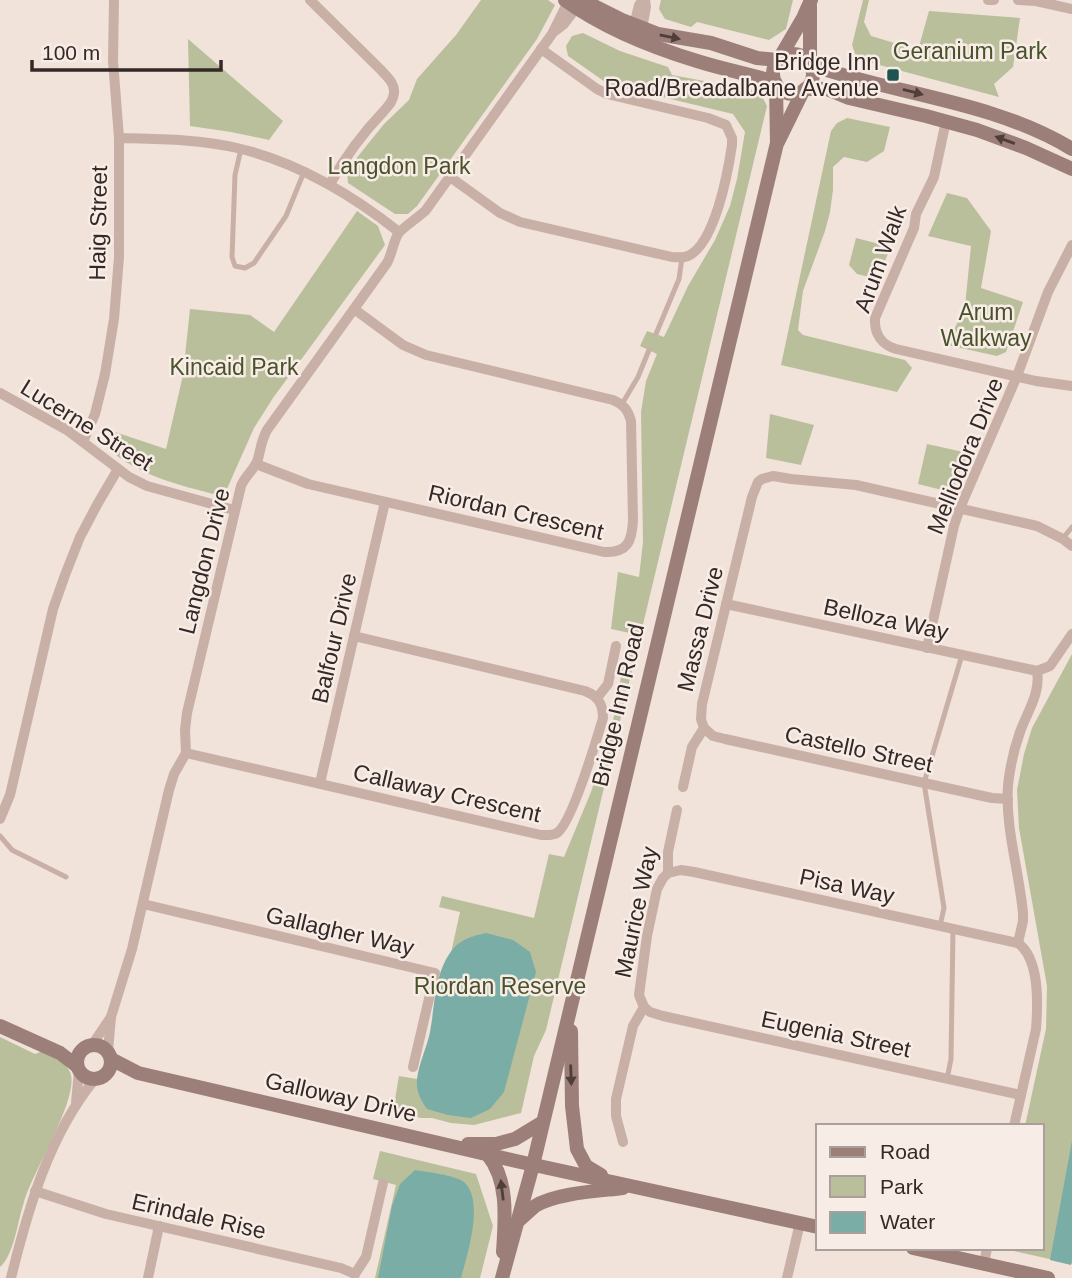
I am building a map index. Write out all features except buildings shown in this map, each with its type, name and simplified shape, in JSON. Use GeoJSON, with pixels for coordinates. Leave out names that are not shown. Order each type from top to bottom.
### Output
{"type":"FeatureCollection","features":[{"type":"Feature","properties":{"kind":"street","name":"Haig Street"},"geometry":{"type":"LineString","coordinates":[[83,442],[95,414],[106,374],[119,257],[119,138],[113,61],[114,0]]}},
{"type":"Feature","properties":{"kind":"street"},"geometry":{"type":"LineString","coordinates":[[310,0],[381,70],[394,88],[392,102],[364,132],[330,184]]}},
{"type":"Feature","properties":{"kind":"street"},"geometry":{"type":"LineString","coordinates":[[637,30],[639,5],[644,0]]}},
{"type":"Feature","properties":{"kind":"street"},"geometry":{"type":"LineString","coordinates":[[988,0],[994,0]]}},
{"type":"Feature","properties":{"kind":"street"},"geometry":{"type":"LineString","coordinates":[[1018,0],[1072,9]]}},
{"type":"Feature","properties":{"kind":"street"},"geometry":{"type":"LineString","coordinates":[[775,83],[773,71],[811,1]]}},
{"type":"Feature","properties":{"kind":"street"},"geometry":{"type":"LineString","coordinates":[[804,90],[813,78],[811,1]]}},
{"type":"Feature","properties":{"kind":"street"},"geometry":{"type":"LineString","coordinates":[[573,2],[637,30],[699,62],[753,75],[775,83],[785,92],[827,89],[849,98],[946,121],[1014,144],[1072,169]]}},
{"type":"Feature","properties":{"kind":"street","name":"Langdon Drive"},"geometry":{"type":"LineString","coordinates":[[110,1055],[111,1017],[129,962],[172,781],[186,753],[187,713],[234,510],[245,477],[256,464],[262,438],[391,255],[399,232],[426,210],[552,34],[564,24],[573,2]]}},
{"type":"Feature","properties":{"kind":"street"},"geometry":{"type":"LineString","coordinates":[[637,30],[711,43],[757,58],[779,60],[784,56],[802,55],[811,64],[831,72],[997,115],[1044,133],[1072,149]]}},
{"type":"Feature","properties":{"kind":"street"},"geometry":{"type":"LineString","coordinates":[[450,177],[509,218],[672,257],[691,255],[699,247],[718,211],[724,188],[732,145],[726,125],[708,118],[607,94],[541,49]]}},
{"type":"Feature","properties":{"kind":"street","name":"Bridge Inn Road"},"geometry":{"type":"LineString","coordinates":[[775,83],[777,143]]}},
{"type":"Feature","properties":{"kind":"street","name":"Bridge Inn Road"},"geometry":{"type":"LineString","coordinates":[[502,1278],[533,1165],[777,143],[804,90]]}},
{"type":"Feature","properties":{"kind":"street","name":"Arum Walk"},"geometry":{"type":"LineString","coordinates":[[946,121],[934,177],[916,214],[914,228],[875,318],[876,331],[889,347],[1072,387]]}},
{"type":"Feature","properties":{"kind":"street"},"geometry":{"type":"LineString","coordinates":[[119,138],[208,143],[241,149],[285,163],[330,184],[399,232]]}},
{"type":"Feature","properties":{"kind":"street","name":"Melliodora Drive"},"geometry":{"type":"LineString","coordinates":[[927,648],[960,508],[1017,376],[1048,292],[1072,245]]}},
{"type":"Feature","properties":{"kind":"street"},"geometry":{"type":"LineString","coordinates":[[355,309],[403,345],[426,355],[622,404]]}},
{"type":"Feature","properties":{"kind":"street","name":"Lucerne Street"},"geometry":{"type":"LineString","coordinates":[[0,393],[67,430],[118,469],[147,486],[234,510]]}},
{"type":"Feature","properties":{"kind":"street","name":"Riordan Crescent"},"geometry":{"type":"LineString","coordinates":[[256,464],[308,484],[614,553],[624,549],[629,541],[633,520],[631,421],[622,404]]}},
{"type":"Feature","properties":{"kind":"street"},"geometry":{"type":"LineString","coordinates":[[0,819],[10,795],[53,609],[80,537],[118,469]]}},
{"type":"Feature","properties":{"kind":"street","name":"Massa Drive"},"geometry":{"type":"LineString","coordinates":[[683,787],[692,747],[704,728],[701,719],[702,704],[754,488],[762,479],[773,476],[856,485],[960,508]]}},
{"type":"Feature","properties":{"kind":"street","name":"Balfour Drive"},"geometry":{"type":"LineString","coordinates":[[320,783],[386,502]]}},
{"type":"Feature","properties":{"kind":"street"},"geometry":{"type":"LineString","coordinates":[[960,508],[1037,526],[1072,546]]}},
{"type":"Feature","properties":{"kind":"street","name":"Belloza Way"},"geometry":{"type":"LineString","coordinates":[[726,604],[1037,671]]}},
{"type":"Feature","properties":{"kind":"street"},"geometry":{"type":"LineString","coordinates":[[1014,1124],[1036,1029],[1037,991],[1030,956],[1026,948],[1018,943],[1023,913],[1010,827],[1008,786],[1013,753],[1036,695],[1039,680],[1037,671],[1050,666],[1072,634]]}},
{"type":"Feature","properties":{"kind":"street"},"geometry":{"type":"LineString","coordinates":[[354,636],[585,691],[597,698]]}},
{"type":"Feature","properties":{"kind":"street","name":"Callaway Crescent"},"geometry":{"type":"LineString","coordinates":[[186,753],[548,835],[558,832],[566,823],[573,807],[603,718],[603,708],[597,698],[608,684],[617,646]]}},
{"type":"Feature","properties":{"kind":"street","name":"Castello Street"},"geometry":{"type":"LineString","coordinates":[[704,728],[709,734],[725,739],[992,798],[1008,799]]}},
{"type":"Feature","properties":{"kind":"street","name":"Maurice Way"},"geometry":{"type":"LineString","coordinates":[[623,1142],[616,1116],[616,1099],[633,1026],[644,1007],[639,995],[647,936],[657,889],[668,873],[668,852],[677,810]]}},
{"type":"Feature","properties":{"kind":"street","name":"Pisa Way"},"geometry":{"type":"LineString","coordinates":[[668,873],[681,870],[694,872],[1018,943]]}},
{"type":"Feature","properties":{"kind":"street","name":"Gallagher Way"},"geometry":{"type":"LineString","coordinates":[[143,904],[435,973],[413,1067]]}},
{"type":"Feature","properties":{"kind":"street"},"geometry":{"type":"LineString","coordinates":[[571,1006],[572,1105],[577,1149],[586,1166],[596,1173],[635,1187],[816,1227]]}},
{"type":"Feature","properties":{"kind":"street","name":"Eugenia Street"},"geometry":{"type":"LineString","coordinates":[[644,1007],[663,1016],[1021,1095]]}},
{"type":"Feature","properties":{"kind":"street","name":"Langdon Drive"},"geometry":{"type":"LineString","coordinates":[[88,1047],[111,1017]]}},
{"type":"Feature","properties":{"kind":"street"},"geometry":{"type":"LineString","coordinates":[[0,1026],[60,1053],[89,1079],[99,1078]]}},
{"type":"Feature","properties":{"kind":"street"},"geometry":{"type":"LineString","coordinates":[[11,1278],[35,1191],[76,1102],[110,1069],[110,1055],[98,1045],[60,1047],[43,1044]]}},
{"type":"Feature","properties":{"kind":"street"},"geometry":{"type":"LineString","coordinates":[[76,1102],[78,1056],[88,1047]]}},
{"type":"Feature","properties":{"kind":"street","name":"Galloway Drive"},"geometry":{"type":"LineString","coordinates":[[110,1055],[138,1073],[635,1187]]}},
{"type":"Feature","properties":{"kind":"street","name":"Galloway Drive"},"geometry":{"type":"LineString","coordinates":[[99,1078],[138,1073]]}},
{"type":"Feature","properties":{"kind":"street"},"geometry":{"type":"LineString","coordinates":[[442,1144],[496,1144],[515,1139],[543,1122]]}},
{"type":"Feature","properties":{"kind":"street"},"geometry":{"type":"LineString","coordinates":[[488,1154],[499,1170],[505,1218],[502,1278]]}},
{"type":"Feature","properties":{"kind":"street"},"geometry":{"type":"LineString","coordinates":[[356,1276],[366,1257],[383,1183]]}},
{"type":"Feature","properties":{"kind":"street"},"geometry":{"type":"LineString","coordinates":[[518,1222],[536,1206],[553,1199],[586,1192],[635,1187]]}},
{"type":"Feature","properties":{"kind":"street","name":"Erindale Rise"},"geometry":{"type":"LineString","coordinates":[[35,1191],[106,1214],[341,1268],[356,1276]]}},
{"type":"Feature","properties":{"kind":"street"},"geometry":{"type":"LineString","coordinates":[[787,1278],[800,1223]]}},
{"type":"Feature","properties":{"kind":"street"},"geometry":{"type":"LineString","coordinates":[[148,1278],[159,1226]]}},
{"type":"Feature","properties":{"kind":"street"},"geometry":{"type":"LineString","coordinates":[[922,1250],[1044,1277]]}},
{"type":"Feature","properties":{"kind":"street"},"geometry":{"type":"LineString","coordinates":[[984,1264],[987,1250]]}},
{"type":"Feature","properties":{"kind":"lane"},"geometry":{"type":"LineString","coordinates":[[241,149],[235,175],[232,257],[236,266],[245,268],[254,263],[286,216],[304,172]]}},
{"type":"Feature","properties":{"kind":"lane"},"geometry":{"type":"LineString","coordinates":[[656,334],[679,279],[682,258]]}},
{"type":"Feature","properties":{"kind":"lane"},"geometry":{"type":"LineString","coordinates":[[622,404],[638,377],[649,349]]}},
{"type":"Feature","properties":{"kind":"lane"},"geometry":{"type":"LineString","coordinates":[[1063,539],[1072,527]]}},
{"type":"Feature","properties":{"kind":"lane"},"geometry":{"type":"LineString","coordinates":[[940,926],[944,908],[924,783],[962,655]]}},
{"type":"Feature","properties":{"kind":"lane"},"geometry":{"type":"LineString","coordinates":[[0,836],[12,850],[66,877]]}},
{"type":"Feature","properties":{"kind":"lane"},"geometry":{"type":"LineString","coordinates":[[947,1079],[951,1059],[953,929]]}},
{"type":"Feature","properties":{"kind":"green space","name":"Langdon Park"},"geometry":{"type":"Polygon","coordinates":[[[481,0],[548,0],[555,5],[537,39],[417,206],[408,214],[395,214],[348,183],[347,170],[384,124],[409,100],[417,79],[456,35],[481,0]]]}},
{"type":"Feature","properties":{"kind":"green space"},"geometry":{"type":"Polygon","coordinates":[[[661,0],[793,0],[786,29],[769,40],[697,22],[691,27],[665,19],[659,9],[661,0]]]}},
{"type":"Feature","properties":{"kind":"green space","name":"Geranium Park"},"geometry":{"type":"Polygon","coordinates":[[[863,0],[869,0],[864,22],[871,36],[918,50],[929,11],[1020,18],[1013,67],[994,84],[999,97],[857,59],[852,45],[863,0]]]}},
{"type":"Feature","properties":{"kind":"green space","name":"Riordan Reserve"},"geometry":{"type":"Polygon","coordinates":[[[583,33],[620,51],[668,67],[672,75],[752,90],[761,94],[767,106],[546,1030],[534,1056],[521,1113],[474,1125],[451,1123],[393,1111],[399,1076],[423,1080],[460,912],[439,907],[442,896],[534,918],[549,854],[564,857],[591,792],[609,737],[630,633],[611,629],[618,572],[639,577],[643,542],[641,412],[646,381],[657,354],[640,346],[647,331],[664,337],[688,286],[715,240],[730,206],[745,132],[733,114],[608,84],[568,56],[566,46],[572,36],[583,33]]]}},
{"type":"Feature","properties":{"kind":"green space"},"geometry":{"type":"Polygon","coordinates":[[[188,39],[283,121],[269,140],[190,126],[188,39]]]}},
{"type":"Feature","properties":{"kind":"green space"},"geometry":{"type":"Polygon","coordinates":[[[847,118],[890,127],[884,151],[867,162],[844,157],[833,167],[830,212],[803,291],[798,330],[803,335],[905,360],[912,368],[897,392],[781,365],[831,131],[837,123],[847,118]]]}},
{"type":"Feature","properties":{"kind":"green space","name":"Arum Walkway"},"geometry":{"type":"Polygon","coordinates":[[[947,193],[967,198],[991,231],[981,288],[1023,302],[1006,352],[997,356],[947,345],[965,306],[971,246],[928,236],[947,193]]]}},
{"type":"Feature","properties":{"kind":"green space","name":"Kincaid Park"},"geometry":{"type":"Polygon","coordinates":[[[357,211],[378,226],[385,245],[273,398],[254,428],[226,491],[218,495],[146,473],[107,448],[112,431],[166,449],[183,375],[190,309],[250,315],[274,332],[357,211]]]}},
{"type":"Feature","properties":{"kind":"green space"},"geometry":{"type":"Polygon","coordinates":[[[856,238],[891,247],[877,279],[857,274],[849,265],[856,238]]]}},
{"type":"Feature","properties":{"kind":"green space"},"geometry":{"type":"Polygon","coordinates":[[[770,414],[814,425],[801,465],[766,458],[770,414]]]}},
{"type":"Feature","properties":{"kind":"green space"},"geometry":{"type":"Polygon","coordinates":[[[927,444],[968,453],[954,487],[946,491],[918,484],[927,444]]]}},
{"type":"Feature","properties":{"kind":"green space"},"geometry":{"type":"Polygon","coordinates":[[[1072,654],[1072,1264],[1014,1251],[1044,1250],[1044,1124],[1025,1124],[1046,1029],[1047,986],[1019,828],[1017,790],[1032,728],[1072,654]]]}},
{"type":"Feature","properties":{"kind":"green space"},"geometry":{"type":"Polygon","coordinates":[[[0,1037],[35,1054],[43,1051],[60,1060],[71,1075],[71,1087],[61,1119],[24,1202],[9,1255],[0,1267],[0,1037]]]}},
{"type":"Feature","properties":{"kind":"green space"},"geometry":{"type":"Polygon","coordinates":[[[380,1151],[476,1174],[493,1226],[480,1278],[375,1278],[396,1185],[373,1179],[380,1151]]]}},
{"type":"Feature","properties":{"kind":"water"},"geometry":{"type":"Polygon","coordinates":[[[486,933],[513,940],[530,952],[536,972],[504,1092],[490,1109],[471,1118],[448,1115],[427,1109],[418,1091],[418,1073],[429,1038],[438,981],[445,962],[461,942],[486,933]]]}},
{"type":"Feature","properties":{"kind":"water"},"geometry":{"type":"Polygon","coordinates":[[[1072,1141],[1072,1259],[1071,1265],[1050,1260],[1072,1141]]]}},
{"type":"Feature","properties":{"kind":"water"},"geometry":{"type":"Polygon","coordinates":[[[415,1170],[454,1177],[464,1182],[470,1191],[473,1202],[473,1229],[461,1278],[378,1278],[392,1206],[400,1184],[415,1170]]]}},
{"type":"Feature","properties":{"kind":"place","name":"Bridge Inn Road/Breadalbane Avenue"},"geometry":{"type":"Point","coordinates":[893,75]}}]}
